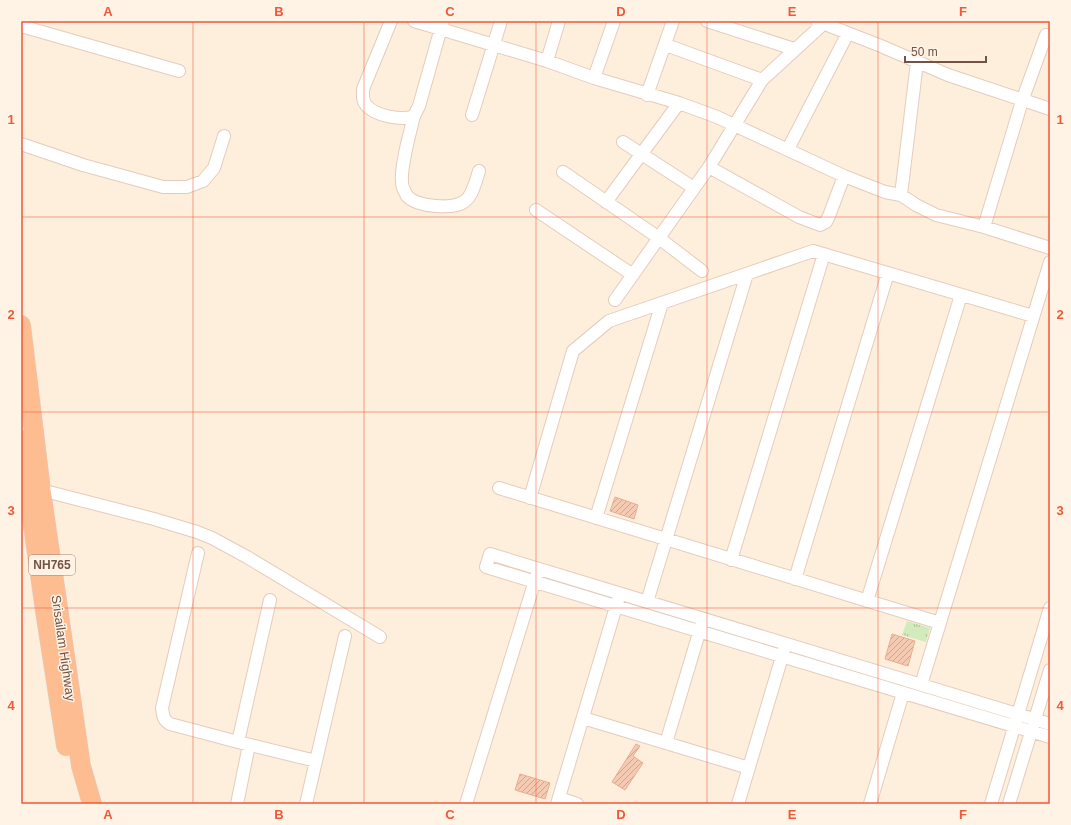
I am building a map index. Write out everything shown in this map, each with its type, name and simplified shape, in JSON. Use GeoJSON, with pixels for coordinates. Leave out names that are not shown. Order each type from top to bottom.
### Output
{"type":"FeatureCollection","features":[{"type":"Feature","properties":{"kind":"highway","name":"Srisailam Highway"},"geometry":{"type":"LineString","coordinates":[[21,325],[29,484],[61,721],[71,776],[79,804]]}},
{"type":"Feature","properties":{"kind":"highway","name":"Srisailam Highway"},"geometry":{"type":"LineString","coordinates":[[21,440],[81,766],[92,804]]}},
{"type":"Feature","properties":{"kind":"street"},"geometry":{"type":"LineString","coordinates":[[391,21],[363,89],[363,99],[365,104],[370,108],[383,115],[399,118],[409,118],[414,116]]}},
{"type":"Feature","properties":{"kind":"street"},"geometry":{"type":"LineString","coordinates":[[414,21],[442,25],[494,45],[548,61],[594,78],[647,95],[679,103],[717,117],[844,176],[885,192],[901,195],[916,205],[936,215],[984,227],[1050,248]]}},
{"type":"Feature","properties":{"kind":"street"},"geometry":{"type":"LineString","coordinates":[[472,115],[501,21]]}},
{"type":"Feature","properties":{"kind":"street"},"geometry":{"type":"LineString","coordinates":[[548,61],[559,21]]}},
{"type":"Feature","properties":{"kind":"street"},"geometry":{"type":"LineString","coordinates":[[594,78],[614,21]]}},
{"type":"Feature","properties":{"kind":"street"},"geometry":{"type":"LineString","coordinates":[[647,95],[666,45],[673,21]]}},
{"type":"Feature","properties":{"kind":"street"},"geometry":{"type":"LineString","coordinates":[[708,21],[794,49]]}},
{"type":"Feature","properties":{"kind":"street"},"geometry":{"type":"LineString","coordinates":[[615,300],[709,167],[762,80],[820,22],[948,75],[1022,101],[1050,109]]}},
{"type":"Feature","properties":{"kind":"street"},"geometry":{"type":"LineString","coordinates":[[442,25],[419,106],[414,116],[403,168],[403,187],[408,197],[420,203],[441,206],[456,205],[466,201],[473,190],[479,171]]}},
{"type":"Feature","properties":{"kind":"street"},"geometry":{"type":"LineString","coordinates":[[21,26],[179,70]]}},
{"type":"Feature","properties":{"kind":"street"},"geometry":{"type":"LineString","coordinates":[[788,150],[848,33]]}},
{"type":"Feature","properties":{"kind":"street"},"geometry":{"type":"LineString","coordinates":[[984,227],[1022,101],[1046,35]]}},
{"type":"Feature","properties":{"kind":"street"},"geometry":{"type":"LineString","coordinates":[[666,45],[762,80]]}},
{"type":"Feature","properties":{"kind":"street"},"geometry":{"type":"LineString","coordinates":[[901,195],[917,62]]}},
{"type":"Feature","properties":{"kind":"street"},"geometry":{"type":"LineString","coordinates":[[606,202],[643,154],[679,103]]}},
{"type":"Feature","properties":{"kind":"street"},"geometry":{"type":"LineString","coordinates":[[21,144],[83,165],[164,187],[187,187],[203,181],[214,168],[224,136]]}},
{"type":"Feature","properties":{"kind":"street"},"geometry":{"type":"LineString","coordinates":[[623,142],[694,188]]}},
{"type":"Feature","properties":{"kind":"street"},"geometry":{"type":"LineString","coordinates":[[709,167],[799,217],[820,225],[826,222],[829,216],[844,176]]}},
{"type":"Feature","properties":{"kind":"street"},"geometry":{"type":"LineString","coordinates":[[563,172],[659,238],[702,271]]}},
{"type":"Feature","properties":{"kind":"street"},"geometry":{"type":"LineString","coordinates":[[536,210],[633,275]]}},
{"type":"Feature","properties":{"kind":"street"},"geometry":{"type":"LineString","coordinates":[[530,498],[573,351],[609,321],[813,251],[1033,316]]}},
{"type":"Feature","properties":{"kind":"street"},"geometry":{"type":"LineString","coordinates":[[731,560],[824,254]]}},
{"type":"Feature","properties":{"kind":"street"},"geometry":{"type":"LineString","coordinates":[[921,685],[1050,262]]}},
{"type":"Feature","properties":{"kind":"street"},"geometry":{"type":"LineString","coordinates":[[795,579],[888,273]]}},
{"type":"Feature","properties":{"kind":"street"},"geometry":{"type":"LineString","coordinates":[[647,602],[747,274]]}},
{"type":"Feature","properties":{"kind":"street"},"geometry":{"type":"LineString","coordinates":[[867,601],[961,295]]}},
{"type":"Feature","properties":{"kind":"street"},"geometry":{"type":"LineString","coordinates":[[596,518],[662,303]]}},
{"type":"Feature","properties":{"kind":"street"},"geometry":{"type":"LineString","coordinates":[[29,484],[168,523],[212,538],[247,557],[380,637]]}},
{"type":"Feature","properties":{"kind":"street"},"geometry":{"type":"LineString","coordinates":[[499,488],[940,623]]}},
{"type":"Feature","properties":{"kind":"street"},"geometry":{"type":"LineString","coordinates":[[198,553],[162,708],[163,717],[170,724],[316,760]]}},
{"type":"Feature","properties":{"kind":"street"},"geometry":{"type":"LineString","coordinates":[[1050,724],[490,554],[486,567],[1050,737]]}},
{"type":"Feature","properties":{"kind":"street"},"geometry":{"type":"LineString","coordinates":[[466,804],[538,568]]}},
{"type":"Feature","properties":{"kind":"street"},"geometry":{"type":"LineString","coordinates":[[577,804],[558,801],[620,593]]}},
{"type":"Feature","properties":{"kind":"street"},"geometry":{"type":"LineString","coordinates":[[236,804],[244,743],[270,600]]}},
{"type":"Feature","properties":{"kind":"street"},"geometry":{"type":"LineString","coordinates":[[992,804],[1050,608]]}},
{"type":"Feature","properties":{"kind":"street"},"geometry":{"type":"LineString","coordinates":[[666,743],[703,618]]}},
{"type":"Feature","properties":{"kind":"street"},"geometry":{"type":"LineString","coordinates":[[306,804],[345,636]]}},
{"type":"Feature","properties":{"kind":"street"},"geometry":{"type":"LineString","coordinates":[[738,804],[786,644]]}},
{"type":"Feature","properties":{"kind":"street"},"geometry":{"type":"LineString","coordinates":[[1009,804],[1050,670]]}},
{"type":"Feature","properties":{"kind":"street"},"geometry":{"type":"LineString","coordinates":[[870,804],[903,693]]}},
{"type":"Feature","properties":{"kind":"street"},"geometry":{"type":"LineString","coordinates":[[583,718],[748,768]]}},
{"type":"Feature","properties":{"kind":"green space"},"geometry":{"type":"Polygon","coordinates":[[[907,621],[930,628],[926,642],[902,635],[907,621]]]}},
{"type":"Feature","properties":{"kind":"building"},"geometry":{"type":"Polygon","coordinates":[[[615,497],[638,505],[634,519],[610,511],[615,497]]]}},
{"type":"Feature","properties":{"kind":"building"},"geometry":{"type":"Polygon","coordinates":[[[892,634],[915,641],[908,666],[885,659],[892,634]]]}},
{"type":"Feature","properties":{"kind":"building"},"geometry":{"type":"Polygon","coordinates":[[[636,744],[640,746],[633,756],[643,763],[625,790],[612,782],[636,744]]]}},
{"type":"Feature","properties":{"kind":"building"},"geometry":{"type":"Polygon","coordinates":[[[520,774],[550,783],[545,799],[515,790],[520,774]]]}}]}
